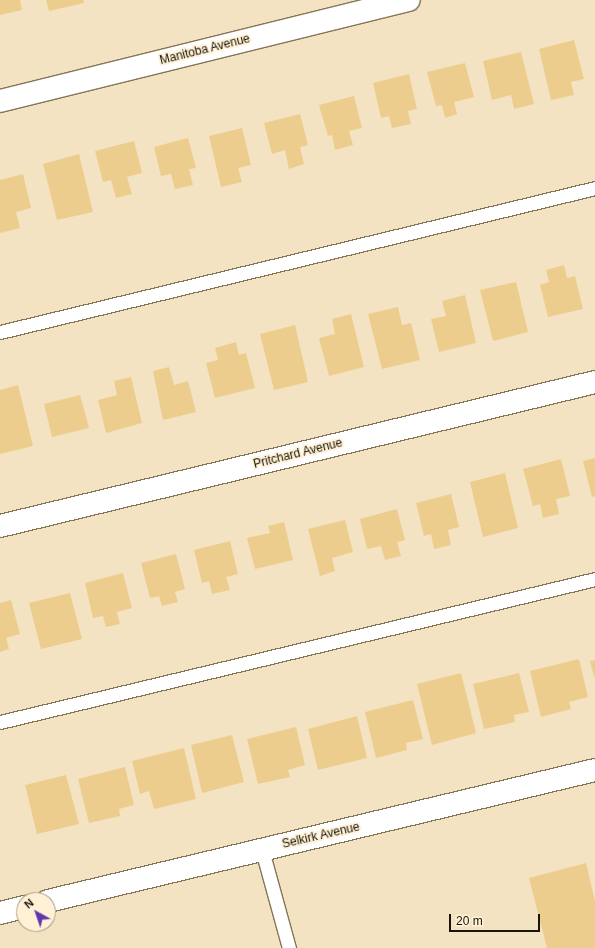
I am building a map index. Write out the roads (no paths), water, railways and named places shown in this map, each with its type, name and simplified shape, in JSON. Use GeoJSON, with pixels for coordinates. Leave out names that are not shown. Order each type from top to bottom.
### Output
{"type":"FeatureCollection","features":[{"type":"Feature","properties":{"kind":"street","name":"Manitoba Avenue"},"geometry":{"type":"LineString","coordinates":[[0,101],[409,0]]}},
{"type":"Feature","properties":{"kind":"street","name":"Pritchard Avenue"},"geometry":{"type":"LineString","coordinates":[[0,526],[595,382]]}},
{"type":"Feature","properties":{"kind":"street","name":"Selkirk Avenue"},"geometry":{"type":"LineString","coordinates":[[56,899],[595,770]]}},
{"type":"Feature","properties":{"kind":"street"},"geometry":{"type":"LineString","coordinates":[[0,913],[16,909]]}},
{"type":"Feature","properties":{"kind":"lane"},"geometry":{"type":"LineString","coordinates":[[0,332],[595,188]]}},
{"type":"Feature","properties":{"kind":"lane"},"geometry":{"type":"LineString","coordinates":[[0,722],[595,579]]}},
{"type":"Feature","properties":{"kind":"lane"},"geometry":{"type":"LineString","coordinates":[[262,850],[288,948]]}}]}
